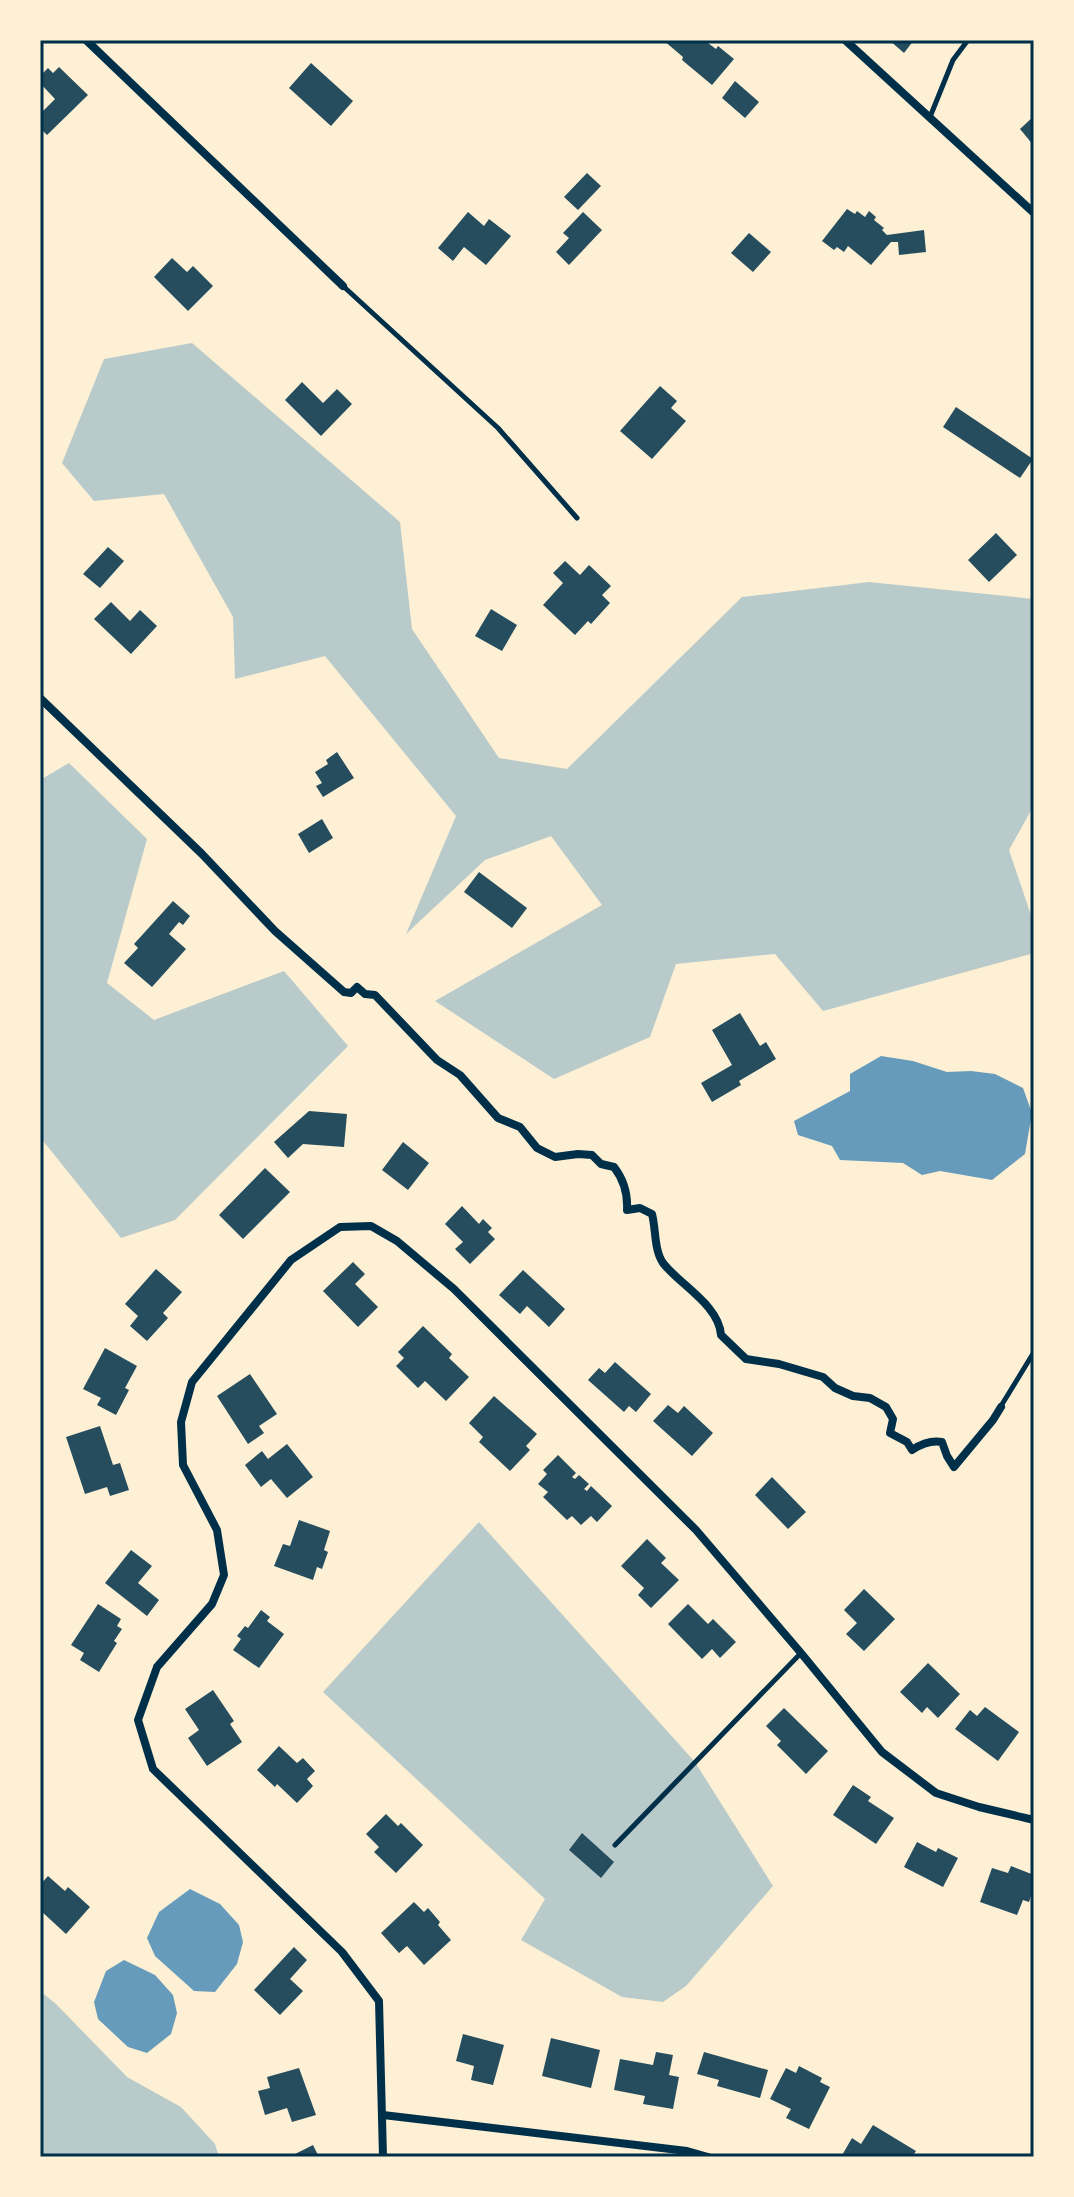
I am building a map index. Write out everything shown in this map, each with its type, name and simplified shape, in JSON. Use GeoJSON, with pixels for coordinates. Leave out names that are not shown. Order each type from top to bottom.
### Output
{"type":"FeatureCollection","features":[{"type":"Feature","properties":{"kind":"street"},"geometry":{"type":"LineString","coordinates":[[86,40],[343,286]]}},
{"type":"Feature","properties":{"kind":"street"},"geometry":{"type":"LineString","coordinates":[[845,40],[1034,213]]}},
{"type":"Feature","properties":{"kind":"street"},"geometry":{"type":"LineString","coordinates":[[40,698],[202,854],[275,931],[344,992],[351,993],[357,987],[365,994],[375,995],[437,1060],[460,1075],[498,1118],[520,1127],[537,1148],[555,1157],[592,1155],[601,1164],[614,1167],[621,1176],[627,1195],[627,1210],[640,1208],[652,1214],[662,1262],[702,1301],[720,1324],[721,1335],[746,1359],[779,1364],[823,1377],[835,1388],[853,1396],[870,1398],[886,1407],[893,1419],[890,1433],[907,1442],[912,1450],[934,1440],[942,1442],[954,1467],[1001,1407]]}},
{"type":"Feature","properties":{"kind":"street"},"geometry":{"type":"LineString","coordinates":[[383,2157],[379,2001],[342,1952],[153,1769],[138,1720],[157,1667],[212,1604],[224,1575],[217,1530],[183,1465],[181,1422],[192,1382],[291,1260],[340,1227],[371,1226],[397,1241],[454,1289],[696,1530],[882,1752],[936,1793],[1034,1820]]}},
{"type":"Feature","properties":{"kind":"street"},"geometry":{"type":"LineString","coordinates":[[383,2115],[687,2151],[708,2157]]}},
{"type":"Feature","properties":{"kind":"lane"},"geometry":{"type":"LineString","coordinates":[[930,118],[953,60],[968,40]]}},
{"type":"Feature","properties":{"kind":"lane"},"geometry":{"type":"LineString","coordinates":[[343,286],[498,428],[577,518]]}},
{"type":"Feature","properties":{"kind":"lane"},"geometry":{"type":"LineString","coordinates":[[1001,1407],[1034,1352]]}},
{"type":"Feature","properties":{"kind":"lane"},"geometry":{"type":"LineString","coordinates":[[615,1845],[801,1653]]}},
{"type":"Feature","properties":{"kind":"shaded area"},"geometry":{"type":"Polygon","coordinates":[[[192,343],[400,522],[412,629],[499,758],[567,769],[742,597],[869,582],[1034,599],[1034,805],[1009,850],[1034,924],[1034,953],[823,1011],[775,954],[676,964],[650,1037],[554,1079],[435,1001],[602,905],[551,836],[485,860],[406,934],[456,816],[325,656],[235,679],[233,617],[164,494],[94,501],[62,463],[104,359],[192,343]]]}},
{"type":"Feature","properties":{"kind":"shaded area"},"geometry":{"type":"Polygon","coordinates":[[[69,763],[147,839],[107,983],[154,1020],[284,971],[348,1046],[175,1220],[121,1238],[40,1137],[40,780],[69,763]]]}},
{"type":"Feature","properties":{"kind":"shaded area"},"geometry":{"type":"Polygon","coordinates":[[[479,1522],[695,1762],[773,1886],[686,1986],[663,2002],[622,1997],[521,1940],[545,1899],[323,1692],[479,1522]]]}},
{"type":"Feature","properties":{"kind":"shaded area"},"geometry":{"type":"Polygon","coordinates":[[[40,1991],[127,2077],[181,2107],[215,2144],[219,2157],[40,2157],[40,1991]]]}},
{"type":"Feature","properties":{"kind":"water"},"geometry":{"type":"Polygon","coordinates":[[[881,1056],[913,1061],[947,1072],[995,1074],[1023,1088],[1032,1113],[1025,1154],[992,1180],[940,1171],[922,1175],[903,1163],[840,1160],[832,1146],[798,1135],[794,1121],[850,1091],[850,1074],[881,1056]]]}},
{"type":"Feature","properties":{"kind":"water"},"geometry":{"type":"Polygon","coordinates":[[[190,1889],[220,1904],[239,1925],[243,1942],[237,1964],[215,1992],[194,1991],[155,1956],[147,1938],[159,1912],[190,1889]]]}},
{"type":"Feature","properties":{"kind":"water"},"geometry":{"type":"Polygon","coordinates":[[[124,1960],[155,1975],[173,1995],[177,2013],[171,2034],[147,2053],[128,2047],[98,2019],[94,2002],[106,1971],[124,1960]]]}},
{"type":"Feature","properties":{"kind":"building"},"geometry":{"type":"Polygon","coordinates":[[[663,40],[704,40],[716,49],[718,46],[734,59],[712,85],[663,40]]]}},
{"type":"Feature","properties":{"kind":"building"},"geometry":{"type":"Polygon","coordinates":[[[889,40],[914,40],[904,53],[889,40]]]}},
{"type":"Feature","properties":{"kind":"building"},"geometry":{"type":"Polygon","coordinates":[[[311,63],[353,101],[331,126],[289,88],[311,63]]]}},
{"type":"Feature","properties":{"kind":"building"},"geometry":{"type":"Polygon","coordinates":[[[59,67],[88,95],[47,135],[40,128],[40,114],[55,99],[40,83],[40,76],[48,68],[53,73],[59,67]]]}},
{"type":"Feature","properties":{"kind":"building"},"geometry":{"type":"Polygon","coordinates":[[[735,81],[759,102],[745,118],[722,98],[735,81]]]}},
{"type":"Feature","properties":{"kind":"building"},"geometry":{"type":"Polygon","coordinates":[[[1034,116],[1034,146],[1020,129],[1034,116]]]}},
{"type":"Feature","properties":{"kind":"building"},"geometry":{"type":"Polygon","coordinates":[[[587,173],[601,186],[578,210],[564,197],[587,173]]]}},
{"type":"Feature","properties":{"kind":"building"},"geometry":{"type":"Polygon","coordinates":[[[847,209],[865,217],[869,211],[887,235],[924,230],[926,252],[899,255],[898,242],[891,242],[871,265],[848,246],[844,252],[837,247],[834,250],[822,241],[847,209]]]}},
{"type":"Feature","properties":{"kind":"building"},"geometry":{"type":"Polygon","coordinates":[[[468,212],[484,226],[489,219],[511,236],[486,265],[464,247],[453,261],[438,248],[468,212]]]}},
{"type":"Feature","properties":{"kind":"building"},"geometry":{"type":"Polygon","coordinates":[[[583,212],[602,230],[569,265],[556,252],[569,238],[563,233],[583,212]]]}},
{"type":"Feature","properties":{"kind":"building"},"geometry":{"type":"Polygon","coordinates":[[[749,233],[771,252],[753,272],[731,253],[749,233]]]}},
{"type":"Feature","properties":{"kind":"building"},"geometry":{"type":"Polygon","coordinates":[[[172,258],[187,272],[193,266],[213,286],[188,311],[154,277],[172,258]]]}},
{"type":"Feature","properties":{"kind":"building"},"geometry":{"type":"Polygon","coordinates":[[[302,382],[323,403],[337,389],[352,404],[321,436],[285,400],[302,382]]]}},
{"type":"Feature","properties":{"kind":"building"},"geometry":{"type":"Polygon","coordinates":[[[660,386],[677,401],[671,408],[686,421],[652,459],[620,431],[660,386]]]}},
{"type":"Feature","properties":{"kind":"building"},"geometry":{"type":"Polygon","coordinates":[[[956,407],[1033,459],[1020,478],[943,427],[956,407]]]}},
{"type":"Feature","properties":{"kind":"building"},"geometry":{"type":"Polygon","coordinates":[[[996,533],[1017,555],[989,582],[968,560],[996,533]]]}},
{"type":"Feature","properties":{"kind":"building"},"geometry":{"type":"Polygon","coordinates":[[[108,547],[124,561],[100,588],[83,574],[108,547]]]}},
{"type":"Feature","properties":{"kind":"building"},"geometry":{"type":"Polygon","coordinates":[[[565,561],[580,575],[589,565],[611,586],[602,595],[610,603],[591,624],[588,621],[575,635],[543,605],[563,583],[553,573],[565,561]]]}},
{"type":"Feature","properties":{"kind":"building"},"geometry":{"type":"Polygon","coordinates":[[[111,602],[130,621],[140,610],[157,626],[131,654],[94,619],[111,602]]]}},
{"type":"Feature","properties":{"kind":"building"},"geometry":{"type":"Polygon","coordinates":[[[491,609],[517,625],[502,651],[475,636],[491,609]]]}},
{"type":"Feature","properties":{"kind":"building"},"geometry":{"type":"Polygon","coordinates":[[[337,752],[354,778],[323,797],[316,786],[322,783],[315,772],[328,764],[326,760],[337,752]]]}},
{"type":"Feature","properties":{"kind":"building"},"geometry":{"type":"Polygon","coordinates":[[[322,819],[333,838],[309,853],[298,834],[322,819]]]}},
{"type":"Feature","properties":{"kind":"building"},"geometry":{"type":"Polygon","coordinates":[[[479,872],[527,908],[512,928],[464,892],[479,872]]]}},
{"type":"Feature","properties":{"kind":"building"},"geometry":{"type":"Polygon","coordinates":[[[173,901],[190,916],[183,925],[179,922],[169,934],[186,949],[152,987],[124,963],[138,948],[134,944],[173,901]]]}},
{"type":"Feature","properties":{"kind":"building"},"geometry":{"type":"Polygon","coordinates":[[[740,1013],[760,1046],[766,1042],[776,1059],[712,1102],[701,1083],[732,1065],[712,1030],[740,1013]]]}},
{"type":"Feature","properties":{"kind":"building"},"geometry":{"type":"Polygon","coordinates":[[[309,1111],[347,1114],[344,1147],[303,1144],[288,1158],[274,1142],[309,1111]]]}},
{"type":"Feature","properties":{"kind":"building"},"geometry":{"type":"Polygon","coordinates":[[[403,1142],[429,1163],[408,1190],[382,1170],[403,1142]]]}},
{"type":"Feature","properties":{"kind":"building"},"geometry":{"type":"Polygon","coordinates":[[[265,1168],[290,1192],[243,1239],[219,1215],[265,1168]]]}},
{"type":"Feature","properties":{"kind":"building"},"geometry":{"type":"Polygon","coordinates":[[[462,1206],[479,1224],[483,1219],[492,1228],[488,1232],[495,1239],[470,1264],[455,1249],[463,1242],[445,1224],[462,1206]]]}},
{"type":"Feature","properties":{"kind":"building"},"geometry":{"type":"Polygon","coordinates":[[[353,1262],[365,1274],[355,1284],[378,1307],[358,1327],[323,1291],[353,1262]]]}},
{"type":"Feature","properties":{"kind":"building"},"geometry":{"type":"Polygon","coordinates":[[[156,1269],[182,1292],[163,1313],[168,1318],[147,1341],[130,1326],[138,1316],[125,1304],[156,1269]]]}},
{"type":"Feature","properties":{"kind":"building"},"geometry":{"type":"Polygon","coordinates":[[[523,1270],[565,1309],[549,1327],[527,1306],[520,1314],[499,1295],[523,1270]]]}},
{"type":"Feature","properties":{"kind":"building"},"geometry":{"type":"Polygon","coordinates":[[[423,1326],[452,1354],[449,1358],[469,1377],[446,1401],[425,1381],[418,1388],[396,1366],[404,1358],[398,1352],[423,1326]]]}},
{"type":"Feature","properties":{"kind":"building"},"geometry":{"type":"Polygon","coordinates":[[[105,1348],[137,1366],[116,1415],[97,1405],[101,1398],[83,1389],[105,1348]]]}},
{"type":"Feature","properties":{"kind":"building"},"geometry":{"type":"Polygon","coordinates":[[[615,1362],[651,1394],[636,1412],[629,1406],[624,1412],[588,1380],[599,1368],[605,1373],[615,1362]]]}},
{"type":"Feature","properties":{"kind":"building"},"geometry":{"type":"Polygon","coordinates":[[[250,1374],[277,1414],[259,1426],[264,1433],[248,1444],[217,1396],[250,1374]]]}},
{"type":"Feature","properties":{"kind":"building"},"geometry":{"type":"Polygon","coordinates":[[[494,1396],[537,1434],[526,1446],[530,1450],[510,1471],[479,1442],[483,1437],[469,1423],[494,1396]]]}},
{"type":"Feature","properties":{"kind":"building"},"geometry":{"type":"Polygon","coordinates":[[[668,1405],[678,1413],[684,1406],[713,1433],[692,1456],[653,1421],[668,1405]]]}},
{"type":"Feature","properties":{"kind":"building"},"geometry":{"type":"Polygon","coordinates":[[[100,1426],[113,1465],[120,1463],[129,1490],[110,1496],[107,1487],[85,1494],[66,1437],[100,1426]]]}},
{"type":"Feature","properties":{"kind":"building"},"geometry":{"type":"Polygon","coordinates":[[[287,1444],[313,1477],[287,1498],[271,1479],[261,1487],[245,1465],[262,1451],[268,1459],[287,1444]]]}},
{"type":"Feature","properties":{"kind":"building"},"geometry":{"type":"Polygon","coordinates":[[[558,1455],[576,1473],[572,1477],[575,1479],[579,1475],[589,1484],[584,1489],[587,1491],[591,1486],[612,1506],[597,1522],[591,1516],[581,1525],[572,1516],[567,1520],[543,1497],[548,1492],[538,1484],[547,1474],[543,1470],[558,1455]]]}},
{"type":"Feature","properties":{"kind":"building"},"geometry":{"type":"Polygon","coordinates":[[[772,1477],[806,1512],[788,1529],[755,1495],[772,1477]]]}},
{"type":"Feature","properties":{"kind":"building"},"geometry":{"type":"Polygon","coordinates":[[[299,1520],[330,1531],[324,1550],[328,1552],[322,1569],[317,1567],[313,1580],[274,1566],[283,1544],[290,1546],[299,1520]]]}},
{"type":"Feature","properties":{"kind":"building"},"geometry":{"type":"Polygon","coordinates":[[[647,1539],[666,1558],[661,1563],[679,1580],[651,1608],[638,1595],[644,1588],[621,1566],[647,1539]]]}},
{"type":"Feature","properties":{"kind":"building"},"geometry":{"type":"Polygon","coordinates":[[[131,1550],[152,1566],[138,1583],[159,1600],[147,1616],[105,1583],[131,1550]]]}},
{"type":"Feature","properties":{"kind":"building"},"geometry":{"type":"Polygon","coordinates":[[[864,1589],[895,1619],[864,1651],[846,1634],[857,1623],[844,1610],[864,1589]]]}},
{"type":"Feature","properties":{"kind":"building"},"geometry":{"type":"Polygon","coordinates":[[[98,1604],[121,1619],[117,1626],[122,1629],[99,1672],[80,1660],[84,1653],[71,1645],[98,1604]]]}},
{"type":"Feature","properties":{"kind":"building"},"geometry":{"type":"Polygon","coordinates":[[[688,1604],[708,1624],[713,1619],[736,1642],[720,1658],[712,1649],[702,1659],[668,1624],[688,1604]]]}},
{"type":"Feature","properties":{"kind":"building"},"geometry":{"type":"Polygon","coordinates":[[[261,1610],[270,1617],[267,1621],[284,1634],[259,1668],[233,1650],[241,1639],[237,1636],[245,1626],[248,1628],[261,1610]]]}},
{"type":"Feature","properties":{"kind":"building"},"geometry":{"type":"Polygon","coordinates":[[[928,1663],[960,1694],[938,1718],[927,1707],[922,1713],[900,1692],[928,1663]]]}},
{"type":"Feature","properties":{"kind":"building"},"geometry":{"type":"Polygon","coordinates":[[[213,1690],[234,1721],[230,1724],[242,1742],[207,1766],[188,1738],[199,1730],[185,1709],[213,1690]]]}},
{"type":"Feature","properties":{"kind":"building"},"geometry":{"type":"Polygon","coordinates":[[[985,1707],[1019,1732],[998,1761],[955,1729],[970,1710],[977,1716],[985,1707]]]}},
{"type":"Feature","properties":{"kind":"building"},"geometry":{"type":"Polygon","coordinates":[[[784,1708],[828,1751],[806,1774],[777,1745],[781,1741],[766,1726],[784,1708]]]}},
{"type":"Feature","properties":{"kind":"building"},"geometry":{"type":"Polygon","coordinates":[[[279,1746],[297,1763],[303,1758],[315,1771],[307,1779],[313,1786],[297,1803],[257,1770],[279,1746]]]}},
{"type":"Feature","properties":{"kind":"building"},"geometry":{"type":"Polygon","coordinates":[[[853,1785],[871,1797],[868,1801],[894,1818],[876,1844],[833,1815],[853,1785]]]}},
{"type":"Feature","properties":{"kind":"building"},"geometry":{"type":"Polygon","coordinates":[[[386,1814],[398,1826],[401,1823],[423,1845],[396,1873],[374,1852],[379,1847],[366,1834],[386,1814]]]}},
{"type":"Feature","properties":{"kind":"building"},"geometry":{"type":"Polygon","coordinates":[[[582,1833],[614,1862],[601,1878],[569,1850],[582,1833]]]}},
{"type":"Feature","properties":{"kind":"building"},"geometry":{"type":"Polygon","coordinates":[[[917,1842],[936,1852],[938,1848],[958,1858],[943,1887],[904,1867],[917,1842]]]}},
{"type":"Feature","properties":{"kind":"building"},"geometry":{"type":"Polygon","coordinates":[[[1011,1866],[1034,1875],[1029,1902],[1023,1900],[1017,1915],[980,1902],[992,1868],[1008,1873],[1011,1866]]]}},
{"type":"Feature","properties":{"kind":"building"},"geometry":{"type":"Polygon","coordinates":[[[48,1876],[65,1891],[68,1887],[90,1907],[66,1934],[40,1910],[40,1885],[48,1876]]]}},
{"type":"Feature","properties":{"kind":"building"},"geometry":{"type":"Polygon","coordinates":[[[414,1902],[424,1912],[428,1908],[451,1940],[424,1965],[407,1946],[399,1953],[381,1933],[414,1902]]]}},
{"type":"Feature","properties":{"kind":"building"},"geometry":{"type":"Polygon","coordinates":[[[294,1947],[307,1960],[290,1979],[303,1991],[280,2015],[254,1990],[294,1947]]]}},
{"type":"Feature","properties":{"kind":"building"},"geometry":{"type":"Polygon","coordinates":[[[463,2034],[504,2045],[493,2085],[471,2080],[474,2066],[456,2061],[463,2034]]]}},
{"type":"Feature","properties":{"kind":"building"},"geometry":{"type":"Polygon","coordinates":[[[551,2038],[600,2050],[591,2088],[542,2076],[551,2038]]]}},
{"type":"Feature","properties":{"kind":"building"},"geometry":{"type":"Polygon","coordinates":[[[656,2052],[673,2055],[669,2075],[679,2077],[673,2109],[643,2104],[645,2096],[614,2090],[620,2059],[653,2065],[656,2052]]]}},
{"type":"Feature","properties":{"kind":"building"},"geometry":{"type":"Polygon","coordinates":[[[704,2052],[768,2070],[760,2098],[717,2086],[719,2080],[697,2074],[704,2052]]]}},
{"type":"Feature","properties":{"kind":"building"},"geometry":{"type":"Polygon","coordinates":[[[799,2066],[822,2078],[820,2082],[830,2087],[809,2129],[786,2118],[791,2109],[770,2099],[786,2068],[796,2073],[799,2066]]]}},
{"type":"Feature","properties":{"kind":"building"},"geometry":{"type":"Polygon","coordinates":[[[299,2068],[316,2115],[292,2122],[287,2108],[265,2115],[258,2091],[270,2088],[267,2077],[299,2068]]]}},
{"type":"Feature","properties":{"kind":"building"},"geometry":{"type":"Polygon","coordinates":[[[873,2125],[916,2151],[912,2157],[841,2157],[852,2138],[861,2144],[873,2125]]]}},
{"type":"Feature","properties":{"kind":"building"},"geometry":{"type":"Polygon","coordinates":[[[313,2145],[319,2157],[289,2157],[313,2145]]]}}]}
